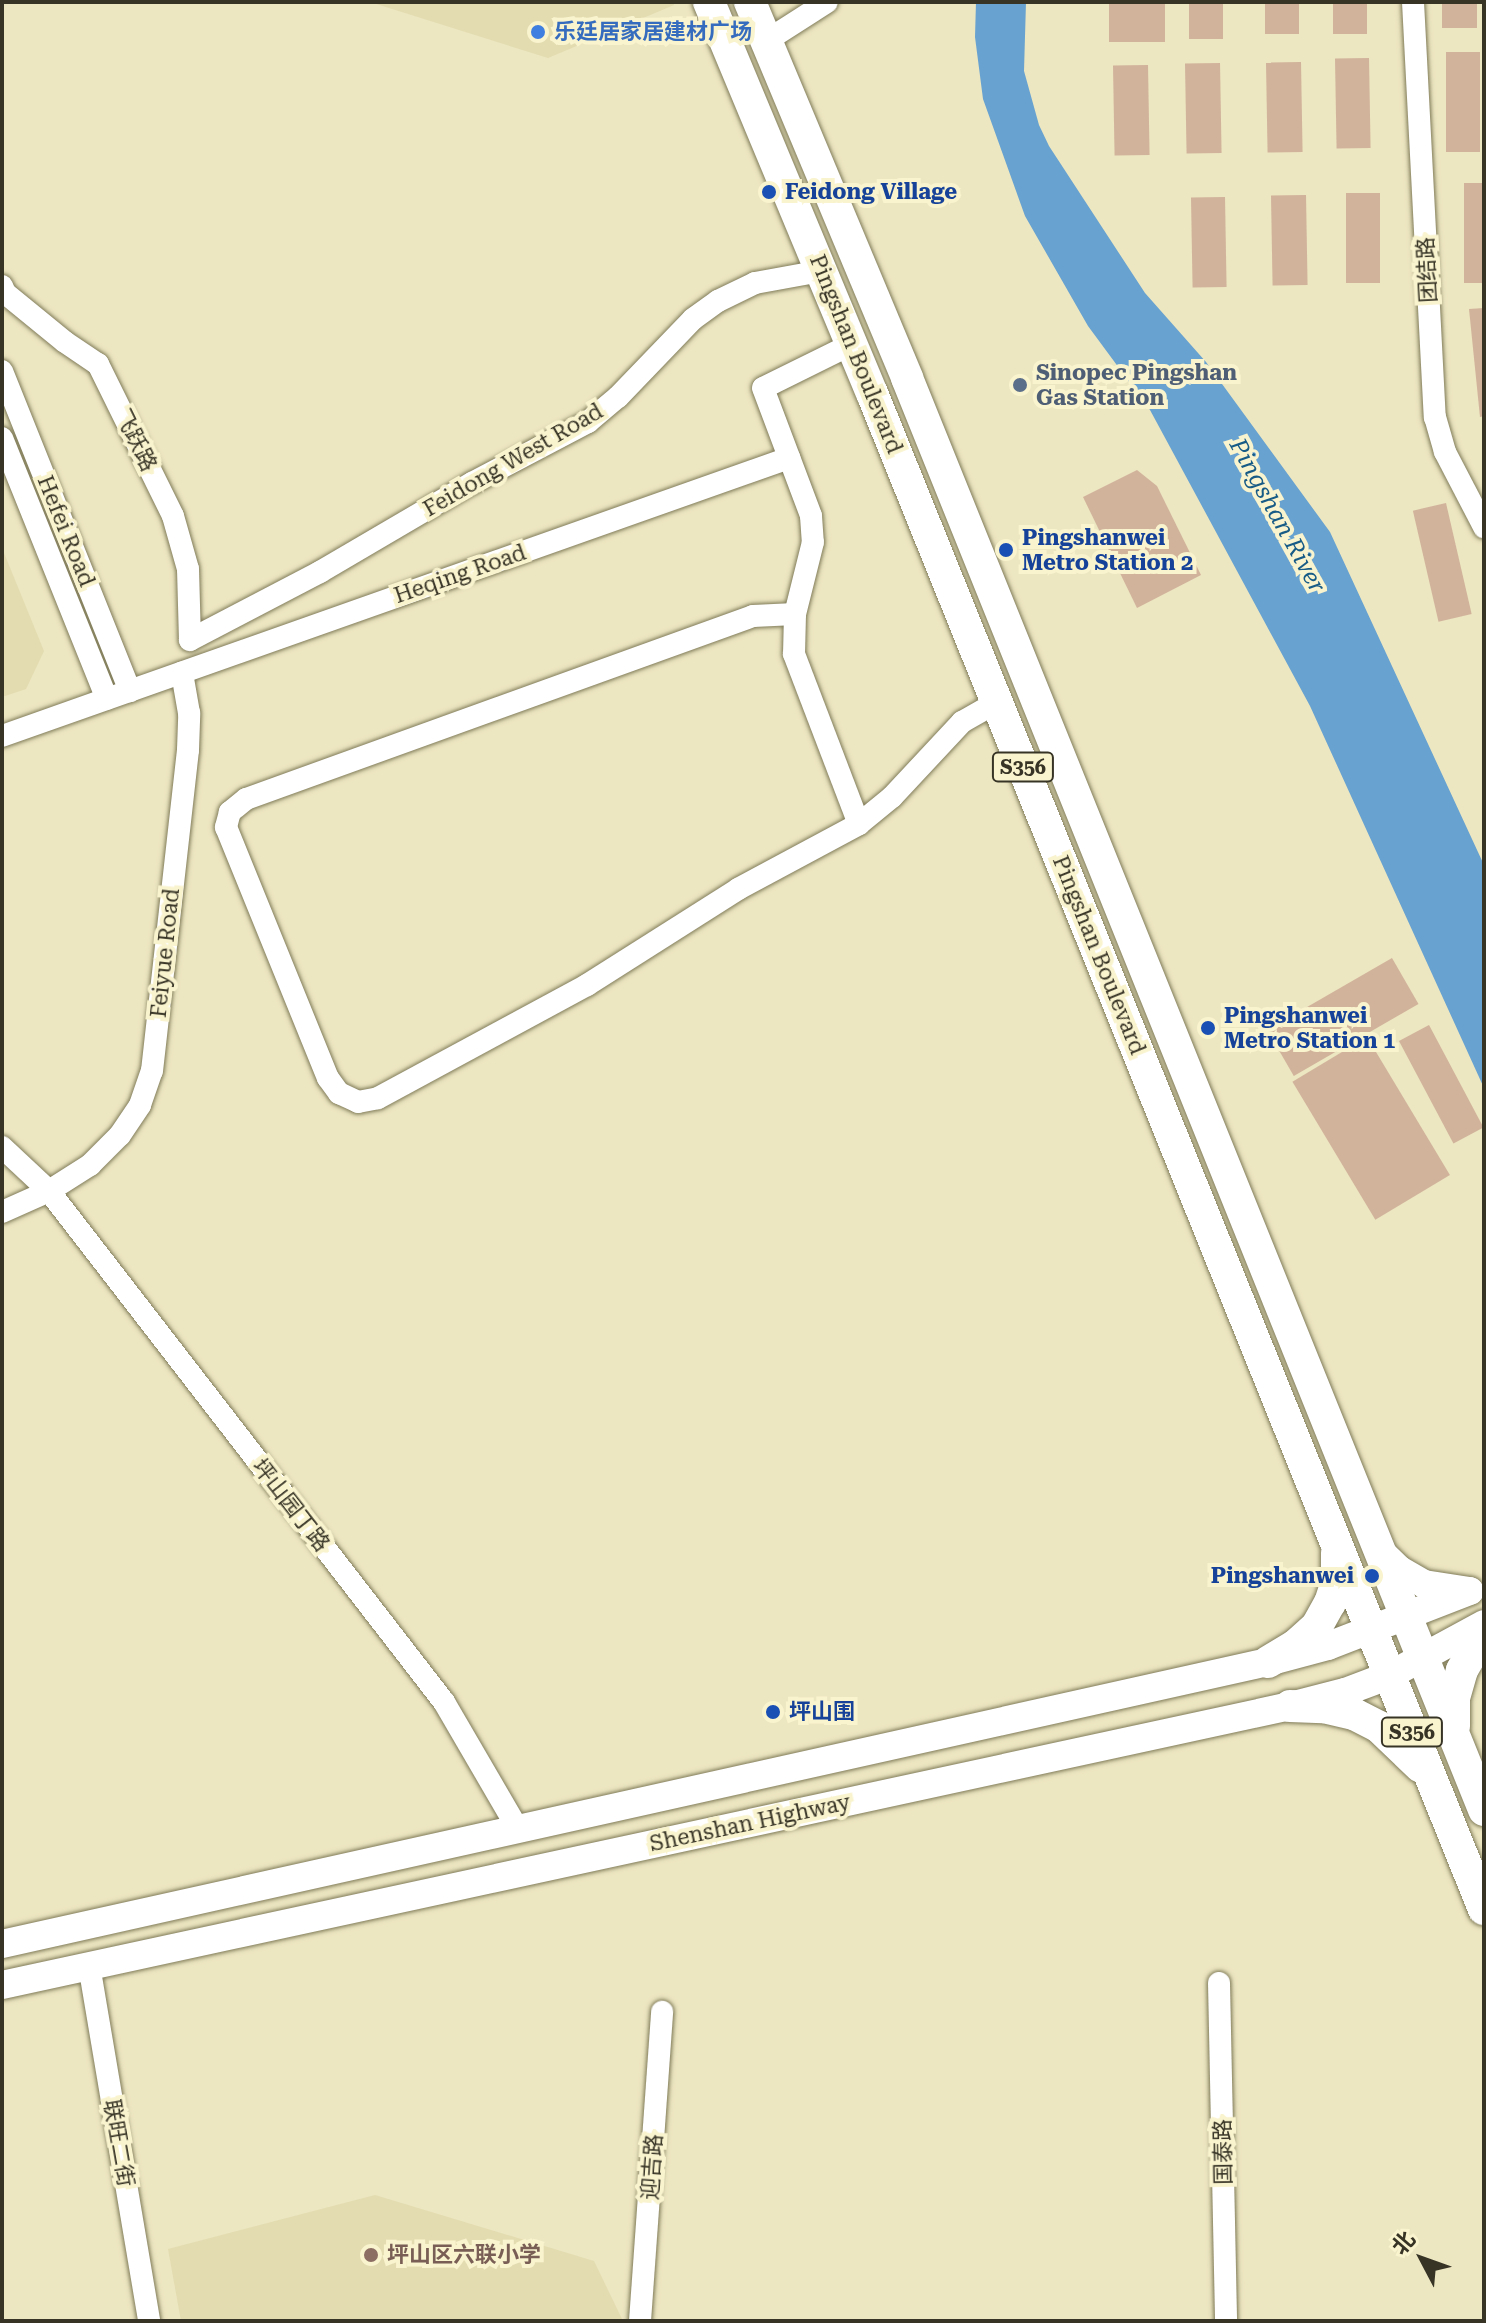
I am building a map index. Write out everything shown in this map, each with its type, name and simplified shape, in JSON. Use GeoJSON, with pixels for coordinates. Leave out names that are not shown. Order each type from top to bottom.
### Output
{"type":"FeatureCollection","features":[{"type":"Feature","properties":{"kind":"highway","name":"Pingshan Boulevard"},"geometry":{"type":"LineString","coordinates":[[709,2],[852,344],[1484,1909]]}},
{"type":"Feature","properties":{"kind":"highway","name":"Pingshan Boulevard"},"geometry":{"type":"LineString","coordinates":[[750,2],[907,378],[1380,1551]]}},
{"type":"Feature","properties":{"kind":"highway"},"geometry":{"type":"LineString","coordinates":[[1268,1662],[1295,1646],[1317,1626],[1330,1603],[1337,1570],[1333,1534]]}},
{"type":"Feature","properties":{"kind":"highway","name":"S356"},"geometry":{"type":"LineString","coordinates":[[1380,1551],[1484,1810]]}},
{"type":"Feature","properties":{"kind":"highway"},"geometry":{"type":"LineString","coordinates":[[1453,1734],[1454,1698],[1462,1670],[1484,1632]]}},
{"type":"Feature","properties":{"kind":"highway"},"geometry":{"type":"LineString","coordinates":[[1290,1706],[1323,1707],[1354,1714],[1379,1727],[1401,1744],[1435,1788]]}},
{"type":"Feature","properties":{"kind":"main road"},"geometry":{"type":"LineString","coordinates":[[1380,1551],[1400,1570],[1424,1584],[1477,1589]]}},
{"type":"Feature","properties":{"kind":"main road","name":"Shenshan Highway"},"geometry":{"type":"LineString","coordinates":[[2,1944],[1268,1662],[1372,1631],[1477,1589]]}},
{"type":"Feature","properties":{"kind":"main road","name":"Shenshan Highway"},"geometry":{"type":"LineString","coordinates":[[2,1985],[1290,1706],[1345,1692],[1390,1675],[1484,1624]]}},
{"type":"Feature","properties":{"kind":"street"},"geometry":{"type":"LineString","coordinates":[[766,41],[827,2]]}},
{"type":"Feature","properties":{"kind":"street","name":"团结路"},"geometry":{"type":"LineString","coordinates":[[1413,2],[1435,417],[1445,452],[1484,527]]}},
{"type":"Feature","properties":{"kind":"street","name":"Feidong West Road"},"geometry":{"type":"LineString","coordinates":[[190,640],[320,572],[472,483],[588,422],[618,397],[693,319],[718,301],[755,283],[821,271]]}},
{"type":"Feature","properties":{"kind":"street","name":"飞跃路"},"geometry":{"type":"LineString","coordinates":[[2,286],[5,293],[65,342],[98,364],[173,516],[188,569],[190,640]]}},
{"type":"Feature","properties":{"kind":"street"},"geometry":{"type":"LineString","coordinates":[[852,344],[763,388],[811,516],[813,542],[795,614],[794,654],[859,824]]}},
{"type":"Feature","properties":{"kind":"street","name":"Hefei Road"},"geometry":{"type":"LineString","coordinates":[[2,371],[130,691]]}},
{"type":"Feature","properties":{"kind":"street","name":"Hefei Road"},"geometry":{"type":"LineString","coordinates":[[2,438],[107,699]]}},
{"type":"Feature","properties":{"kind":"street","name":"Heqing Road"},"geometry":{"type":"LineString","coordinates":[[2,736],[789,458]]}},
{"type":"Feature","properties":{"kind":"street"},"geometry":{"type":"LineString","coordinates":[[795,614],[753,616],[246,799],[230,812],[226,827],[328,1078],[339,1093],[358,1102],[378,1098],[587,985],[738,889],[859,824],[892,797],[962,722],[997,702]]}},
{"type":"Feature","properties":{"kind":"street","name":"Feiyue Road"},"geometry":{"type":"LineString","coordinates":[[2,1212],[49,1191],[90,1165],[120,1135],[140,1105],[152,1071],[188,750],[189,713],[182,673]]}},
{"type":"Feature","properties":{"kind":"street","name":"坪山园丁路"},"geometry":{"type":"LineString","coordinates":[[2,1147],[49,1191],[444,1702],[518,1829]]}},
{"type":"Feature","properties":{"kind":"street","name":"联旺二街"},"geometry":{"type":"LineString","coordinates":[[89,1965],[149,2321]]}},
{"type":"Feature","properties":{"kind":"street","name":"国泰路"},"geometry":{"type":"LineString","coordinates":[[1219,1983],[1226,2321]]}},
{"type":"Feature","properties":{"kind":"street","name":"迎吉路"},"geometry":{"type":"LineString","coordinates":[[640,2321],[662,2012]]}},
{"type":"Feature","properties":{"kind":"shaded area","name":"乐廷居家居建材广场"},"geometry":{"type":"Polygon","coordinates":[[[370,2],[673,2],[674,5],[548,58],[370,2]]]}},
{"type":"Feature","properties":{"kind":"shaded area"},"geometry":{"type":"Polygon","coordinates":[[[2,548],[44,651],[26,689],[2,697],[2,548]]]}},
{"type":"Feature","properties":{"kind":"shaded area","name":"坪山区六联小学"},"geometry":{"type":"Polygon","coordinates":[[[375,2195],[594,2261],[623,2321],[181,2321],[168,2249],[375,2195]]]}},
{"type":"Feature","properties":{"kind":"water","name":"Pingshan River"},"geometry":{"type":"Polygon","coordinates":[[[976,2],[1026,2],[1024,71],[1039,125],[1049,146],[1145,293],[1206,362],[1330,532],[1484,865],[1484,1088],[1310,706],[1150,410],[1088,326],[1025,216],[983,99],[975,37],[976,2]]]}},
{"type":"Feature","properties":{"kind":"building"},"geometry":{"type":"Polygon","coordinates":[[[1109,2],[1165,2],[1165,42],[1109,42],[1109,2]]]}},
{"type":"Feature","properties":{"kind":"building"},"geometry":{"type":"Polygon","coordinates":[[[1189,2],[1223,2],[1223,39],[1189,39],[1189,2]]]}},
{"type":"Feature","properties":{"kind":"building"},"geometry":{"type":"Polygon","coordinates":[[[1265,2],[1299,2],[1299,34],[1265,34],[1265,2]]]}},
{"type":"Feature","properties":{"kind":"building"},"geometry":{"type":"Polygon","coordinates":[[[1333,2],[1367,2],[1367,34],[1333,34],[1333,2]]]}},
{"type":"Feature","properties":{"kind":"building"},"geometry":{"type":"Polygon","coordinates":[[[1442,2],[1477,2],[1477,28],[1442,28],[1442,2]]]}},
{"type":"Feature","properties":{"kind":"building"},"geometry":{"type":"Polygon","coordinates":[[[1446,52],[1480,52],[1480,152],[1446,152],[1446,52]]]}},
{"type":"Feature","properties":{"kind":"building"},"geometry":{"type":"Polygon","coordinates":[[[1369,58],[1371,148],[1337,149],[1335,59],[1369,58]]]}},
{"type":"Feature","properties":{"kind":"building"},"geometry":{"type":"Polygon","coordinates":[[[1301,62],[1303,152],[1268,153],[1266,63],[1301,62]]]}},
{"type":"Feature","properties":{"kind":"building"},"geometry":{"type":"Polygon","coordinates":[[[1220,63],[1222,153],[1187,154],[1185,64],[1220,63]]]}},
{"type":"Feature","properties":{"kind":"building"},"geometry":{"type":"Polygon","coordinates":[[[1148,65],[1150,155],[1115,156],[1113,66],[1148,65]]]}},
{"type":"Feature","properties":{"kind":"building"},"geometry":{"type":"Polygon","coordinates":[[[1464,183],[1484,183],[1484,283],[1464,283],[1464,183]]]}},
{"type":"Feature","properties":{"kind":"building"},"geometry":{"type":"Polygon","coordinates":[[[1346,193],[1380,193],[1380,283],[1346,283],[1346,193]]]}},
{"type":"Feature","properties":{"kind":"building"},"geometry":{"type":"Polygon","coordinates":[[[1306,195],[1308,285],[1273,286],[1271,196],[1306,195]]]}},
{"type":"Feature","properties":{"kind":"building"},"geometry":{"type":"Polygon","coordinates":[[[1225,197],[1227,287],[1193,288],[1191,198],[1225,197]]]}},
{"type":"Feature","properties":{"kind":"building"},"geometry":{"type":"Polygon","coordinates":[[[1484,308],[1484,416],[1480,417],[1469,309],[1484,308]]]}},
{"type":"Feature","properties":{"kind":"building"},"geometry":{"type":"Polygon","coordinates":[[[1137,470],[1157,486],[1201,575],[1137,608],[1083,497],[1137,470]]]}},
{"type":"Feature","properties":{"kind":"building"},"geometry":{"type":"Polygon","coordinates":[[[1446,503],[1472,614],[1439,622],[1413,511],[1446,503]]]}},
{"type":"Feature","properties":{"kind":"building"},"geometry":{"type":"Polygon","coordinates":[[[1392,958],[1418,1004],[1294,1076],[1267,1030],[1392,958]]]}},
{"type":"Feature","properties":{"kind":"building"},"geometry":{"type":"Polygon","coordinates":[[[1429,1025],[1483,1127],[1453,1143],[1399,1041],[1429,1025]]]}},
{"type":"Feature","properties":{"kind":"building"},"geometry":{"type":"Polygon","coordinates":[[[1367,1037],[1450,1175],[1375,1220],[1292,1082],[1367,1037]]]}},
{"type":"Feature","properties":{"kind":"place","name":"乐廷居家居建材广场"},"geometry":{"type":"Point","coordinates":[538,32]}},
{"type":"Feature","properties":{"kind":"place","name":"Feidong Village"},"geometry":{"type":"Point","coordinates":[769,192]}},
{"type":"Feature","properties":{"kind":"place","name":"Sinopec Pingshan Gas Station"},"geometry":{"type":"Point","coordinates":[1020,385]}},
{"type":"Feature","properties":{"kind":"place","name":"Pingshanwei Metro Station 2"},"geometry":{"type":"Point","coordinates":[1006,550]}},
{"type":"Feature","properties":{"kind":"place","name":"Pingshanwei Metro Station 1"},"geometry":{"type":"Point","coordinates":[1208,1028]}},
{"type":"Feature","properties":{"kind":"place","name":"Pingshanwei"},"geometry":{"type":"Point","coordinates":[1372,1576]}},
{"type":"Feature","properties":{"kind":"place","name":"坪山围"},"geometry":{"type":"Point","coordinates":[773,1712]}},
{"type":"Feature","properties":{"kind":"place","name":"坪山区六联小学"},"geometry":{"type":"Point","coordinates":[371,2255]}}]}
